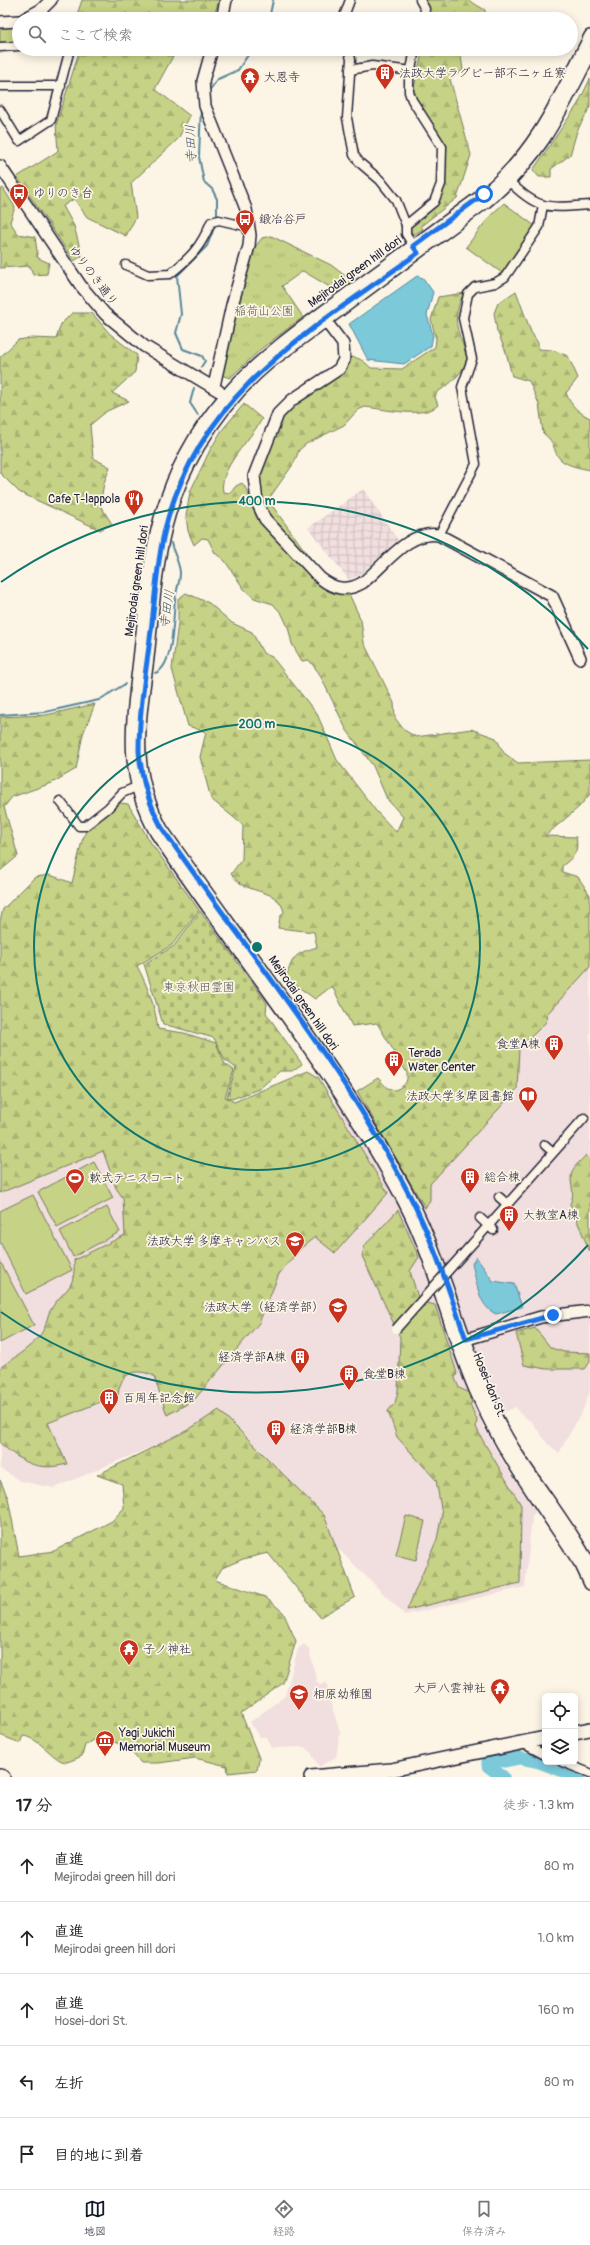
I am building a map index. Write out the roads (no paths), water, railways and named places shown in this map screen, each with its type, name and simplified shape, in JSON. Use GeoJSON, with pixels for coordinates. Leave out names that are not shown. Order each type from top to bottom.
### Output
{"type":"FeatureCollection","features":[{"type":"Feature","properties":{"kind":"main road"},"geometry":{"type":"LineString","coordinates":[[578,1731],[590,1729]]}},
{"type":"Feature","properties":{"kind":"main road"},"geometry":{"type":"LineString","coordinates":[[311,1777],[391,1770],[542,1739]]}},
{"type":"Feature","properties":{"kind":"street"},"geometry":{"type":"LineString","coordinates":[[37,12],[51,0]]}},
{"type":"Feature","properties":{"kind":"street"},"geometry":{"type":"LineString","coordinates":[[223,12],[226,0]]}},
{"type":"Feature","properties":{"kind":"street"},"geometry":{"type":"LineString","coordinates":[[346,12],[350,0]]}},
{"type":"Feature","properties":{"kind":"street"},"geometry":{"type":"LineString","coordinates":[[420,0],[425,12]]}},
{"type":"Feature","properties":{"kind":"street"},"geometry":{"type":"LineString","coordinates":[[0,22],[12,21]]}},
{"type":"Feature","properties":{"kind":"street","name":"Mejirodai green hill dori"},"geometry":{"type":"LineString","coordinates":[[507,179],[543,128],[590,36]]}},
{"type":"Feature","properties":{"kind":"street"},"geometry":{"type":"LineString","coordinates":[[0,47],[12,46]]}},
{"type":"Feature","properties":{"kind":"street","name":"Mejirodai green hill dori"},"geometry":{"type":"LineString","coordinates":[[396,1180],[320,1064],[156,833],[144,810],[140,785],[131,756],[131,730],[150,564],[156,532],[166,499],[187,450],[227,399],[268,353],[323,317],[415,249],[507,179],[532,158],[551,130],[590,54]]}},
{"type":"Feature","properties":{"kind":"street"},"geometry":{"type":"LineString","coordinates":[[0,110],[19,141],[51,120],[68,56]]}},
{"type":"Feature","properties":{"kind":"street"},"geometry":{"type":"LineString","coordinates":[[210,56],[204,72],[203,95],[205,106],[246,209],[249,227],[249,246],[232,305],[214,386]]}},
{"type":"Feature","properties":{"kind":"street"},"geometry":{"type":"LineString","coordinates":[[350,56],[346,118],[354,155],[360,163],[380,180],[396,200],[406,225],[406,234],[415,249]]}},
{"type":"Feature","properties":{"kind":"street"},"geometry":{"type":"LineString","coordinates":[[406,225],[434,202],[441,184],[442,147],[412,100],[409,92],[414,56]]}},
{"type":"Feature","properties":{"kind":"street"},"geometry":{"type":"LineString","coordinates":[[350,70],[377,66],[412,71]]}},
{"type":"Feature","properties":{"kind":"street"},"geometry":{"type":"LineString","coordinates":[[0,86],[61,86]]}},
{"type":"Feature","properties":{"kind":"street","name":"ゆりのき通り"},"geometry":{"type":"LineString","coordinates":[[0,166],[81,286],[105,314],[144,346],[214,386],[227,399]]}},
{"type":"Feature","properties":{"kind":"street"},"geometry":{"type":"LineString","coordinates":[[507,179],[524,196],[552,208],[590,205]]}},
{"type":"Feature","properties":{"kind":"street"},"geometry":{"type":"LineString","coordinates":[[439,535],[476,464],[462,393],[463,382],[472,359],[463,318],[468,294],[475,287],[495,283],[505,277],[539,227],[543,205]]}},
{"type":"Feature","properties":{"kind":"street"},"geometry":{"type":"LineString","coordinates":[[126,265],[148,275],[170,274],[192,256],[204,241],[215,221],[249,227]]}},
{"type":"Feature","properties":{"kind":"street"},"geometry":{"type":"LineString","coordinates":[[323,317],[342,344],[344,360],[335,372],[284,407],[273,423],[254,476],[254,493],[260,511],[265,519],[320,578],[330,586],[338,589],[352,588],[362,584],[417,536],[432,534],[439,535],[552,596],[580,658]]}},
{"type":"Feature","properties":{"kind":"street"},"geometry":{"type":"LineString","coordinates":[[60,801],[79,826],[85,826],[108,808],[122,793],[140,785]]}},
{"type":"Feature","properties":{"kind":"street"},"geometry":{"type":"LineString","coordinates":[[395,1330],[480,1235],[490,1228],[507,1204],[584,1118]]}},
{"type":"Feature","properties":{"kind":"street"},"geometry":{"type":"LineString","coordinates":[[545,1145],[554,1152]]}},
{"type":"Feature","properties":{"kind":"street","name":"Hosei-dori St."},"geometry":{"type":"LineString","coordinates":[[396,1180],[482,1387],[505,1435],[590,1565]]}},
{"type":"Feature","properties":{"kind":"street"},"geometry":{"type":"LineString","coordinates":[[499,1197],[507,1204]]}},
{"type":"Feature","properties":{"kind":"street"},"geometry":{"type":"LineString","coordinates":[[480,1218],[490,1228]]}},
{"type":"Feature","properties":{"kind":"street"},"geometry":{"type":"LineString","coordinates":[[462,1340],[541,1317],[590,1311]]}},
{"type":"Feature","properties":{"kind":"street","name":"Hosei-dori St."},"geometry":{"type":"LineString","coordinates":[[462,1340],[474,1390],[498,1438],[590,1584]]}},
{"type":"Feature","properties":{"kind":"street"},"geometry":{"type":"LineString","coordinates":[[522,1743],[542,1754]]}},
{"type":"Feature","properties":{"kind":"street"},"geometry":{"type":"LineString","coordinates":[[570,1765],[590,1773]]}},
{"type":"Feature","properties":{"kind":"water"},"geometry":{"type":"Polygon","coordinates":[[[417,276],[423,278],[433,292],[427,315],[433,335],[431,346],[404,364],[368,360],[349,324],[417,276]]]}},
{"type":"Feature","properties":{"kind":"water"},"geometry":{"type":"Polygon","coordinates":[[[476,1257],[493,1281],[514,1284],[522,1307],[496,1314],[485,1305],[479,1293],[472,1264],[476,1257]]]}},
{"type":"Feature","properties":{"kind":"waterway","name":"寺田川"},"geometry":{"type":"LineString","coordinates":[[270,12],[273,0]]}},
{"type":"Feature","properties":{"kind":"waterway","name":"寺田川"},"geometry":{"type":"LineString","coordinates":[[208,92],[218,79],[238,70],[247,56]]}},
{"type":"Feature","properties":{"kind":"waterway","name":"寺田川"},"geometry":{"type":"LineString","coordinates":[[201,106],[199,157],[204,182],[212,189],[217,199],[217,219]]}},
{"type":"Feature","properties":{"kind":"waterway","name":"寺田川"},"geometry":{"type":"LineString","coordinates":[[201,367],[205,361],[202,356],[183,349],[176,333],[181,314],[177,276],[207,246],[216,223]]}},
{"type":"Feature","properties":{"kind":"waterway","name":"寺田川"},"geometry":{"type":"LineString","coordinates":[[194,388],[190,403],[198,415]]}},
{"type":"Feature","properties":{"kind":"waterway","name":"寺田川"},"geometry":{"type":"LineString","coordinates":[[155,673],[161,669],[166,662],[169,652],[176,596],[180,577],[180,569],[171,543]]}},
{"type":"Feature","properties":{"kind":"waterway","name":"寺田川"},"geometry":{"type":"LineString","coordinates":[[0,715],[45,712],[99,700],[125,684]]}},
{"type":"Feature","properties":{"kind":"waterway"},"geometry":{"type":"LineString","coordinates":[[503,1777],[488,1766],[490,1759],[505,1761],[520,1758],[539,1762],[579,1777]]}},
{"type":"Feature","properties":{"kind":"place","name":"法政大学ラグビー部不二ヶ丘寮"},"geometry":{"type":"Point","coordinates":[385,90]}},
{"type":"Feature","properties":{"kind":"place","name":"大恩寺"},"geometry":{"type":"Point","coordinates":[250,94]}},
{"type":"Feature","properties":{"kind":"place","name":"ゆりのき台"},"geometry":{"type":"Point","coordinates":[19,210]}},
{"type":"Feature","properties":{"kind":"place","name":"鍛冶谷戸"},"geometry":{"type":"Point","coordinates":[245,236]}},
{"type":"Feature","properties":{"kind":"place","name":"Cafe T-lappola"},"geometry":{"type":"Point","coordinates":[134,516]}},
{"type":"Feature","properties":{"kind":"place","name":"食堂A棟"},"geometry":{"type":"Point","coordinates":[554,1061]}},
{"type":"Feature","properties":{"kind":"place","name":"Terada Water Center"},"geometry":{"type":"Point","coordinates":[394,1077]}},
{"type":"Feature","properties":{"kind":"place","name":"法政大学多摩図書館"},"geometry":{"type":"Point","coordinates":[528,1113]}},
{"type":"Feature","properties":{"kind":"place","name":"総合棟"},"geometry":{"type":"Point","coordinates":[470,1194]}},
{"type":"Feature","properties":{"kind":"place","name":"軟式テニスコート"},"geometry":{"type":"Point","coordinates":[75,1195]}},
{"type":"Feature","properties":{"kind":"place","name":"大教室A棟"},"geometry":{"type":"Point","coordinates":[509,1232]}},
{"type":"Feature","properties":{"kind":"place","name":"法政大学 多摩キャンパス"},"geometry":{"type":"Point","coordinates":[295,1258]}},
{"type":"Feature","properties":{"kind":"place","name":"法政大学（経済学部）"},"geometry":{"type":"Point","coordinates":[338,1324]}},
{"type":"Feature","properties":{"kind":"place","name":"経済学部A棟"},"geometry":{"type":"Point","coordinates":[300,1374]}},
{"type":"Feature","properties":{"kind":"place","name":"食堂B棟"},"geometry":{"type":"Point","coordinates":[349,1391]}},
{"type":"Feature","properties":{"kind":"place","name":"百周年記念館"},"geometry":{"type":"Point","coordinates":[109,1415]}},
{"type":"Feature","properties":{"kind":"place","name":"経済学部B棟"},"geometry":{"type":"Point","coordinates":[276,1446]}},
{"type":"Feature","properties":{"kind":"place","name":"子ノ神社"},"geometry":{"type":"Point","coordinates":[129,1666]}},
{"type":"Feature","properties":{"kind":"place","name":"大戸八雲神社"},"geometry":{"type":"Point","coordinates":[500,1705]}},
{"type":"Feature","properties":{"kind":"place","name":"相原幼稚園"},"geometry":{"type":"Point","coordinates":[299,1711]}},
{"type":"Feature","properties":{"kind":"place","name":"Yagi Jukichi Memorial Museum"},"geometry":{"type":"Point","coordinates":[105,1757]}},
{"type":"Feature","properties":{"kind":"park label","name":"稲荷山公園"},"geometry":{"type":"Point","coordinates":[264,311]}},
{"type":"Feature","properties":{"kind":"park label","name":"東京秋田霊園"},"geometry":{"type":"Point","coordinates":[199,987]}}]}
